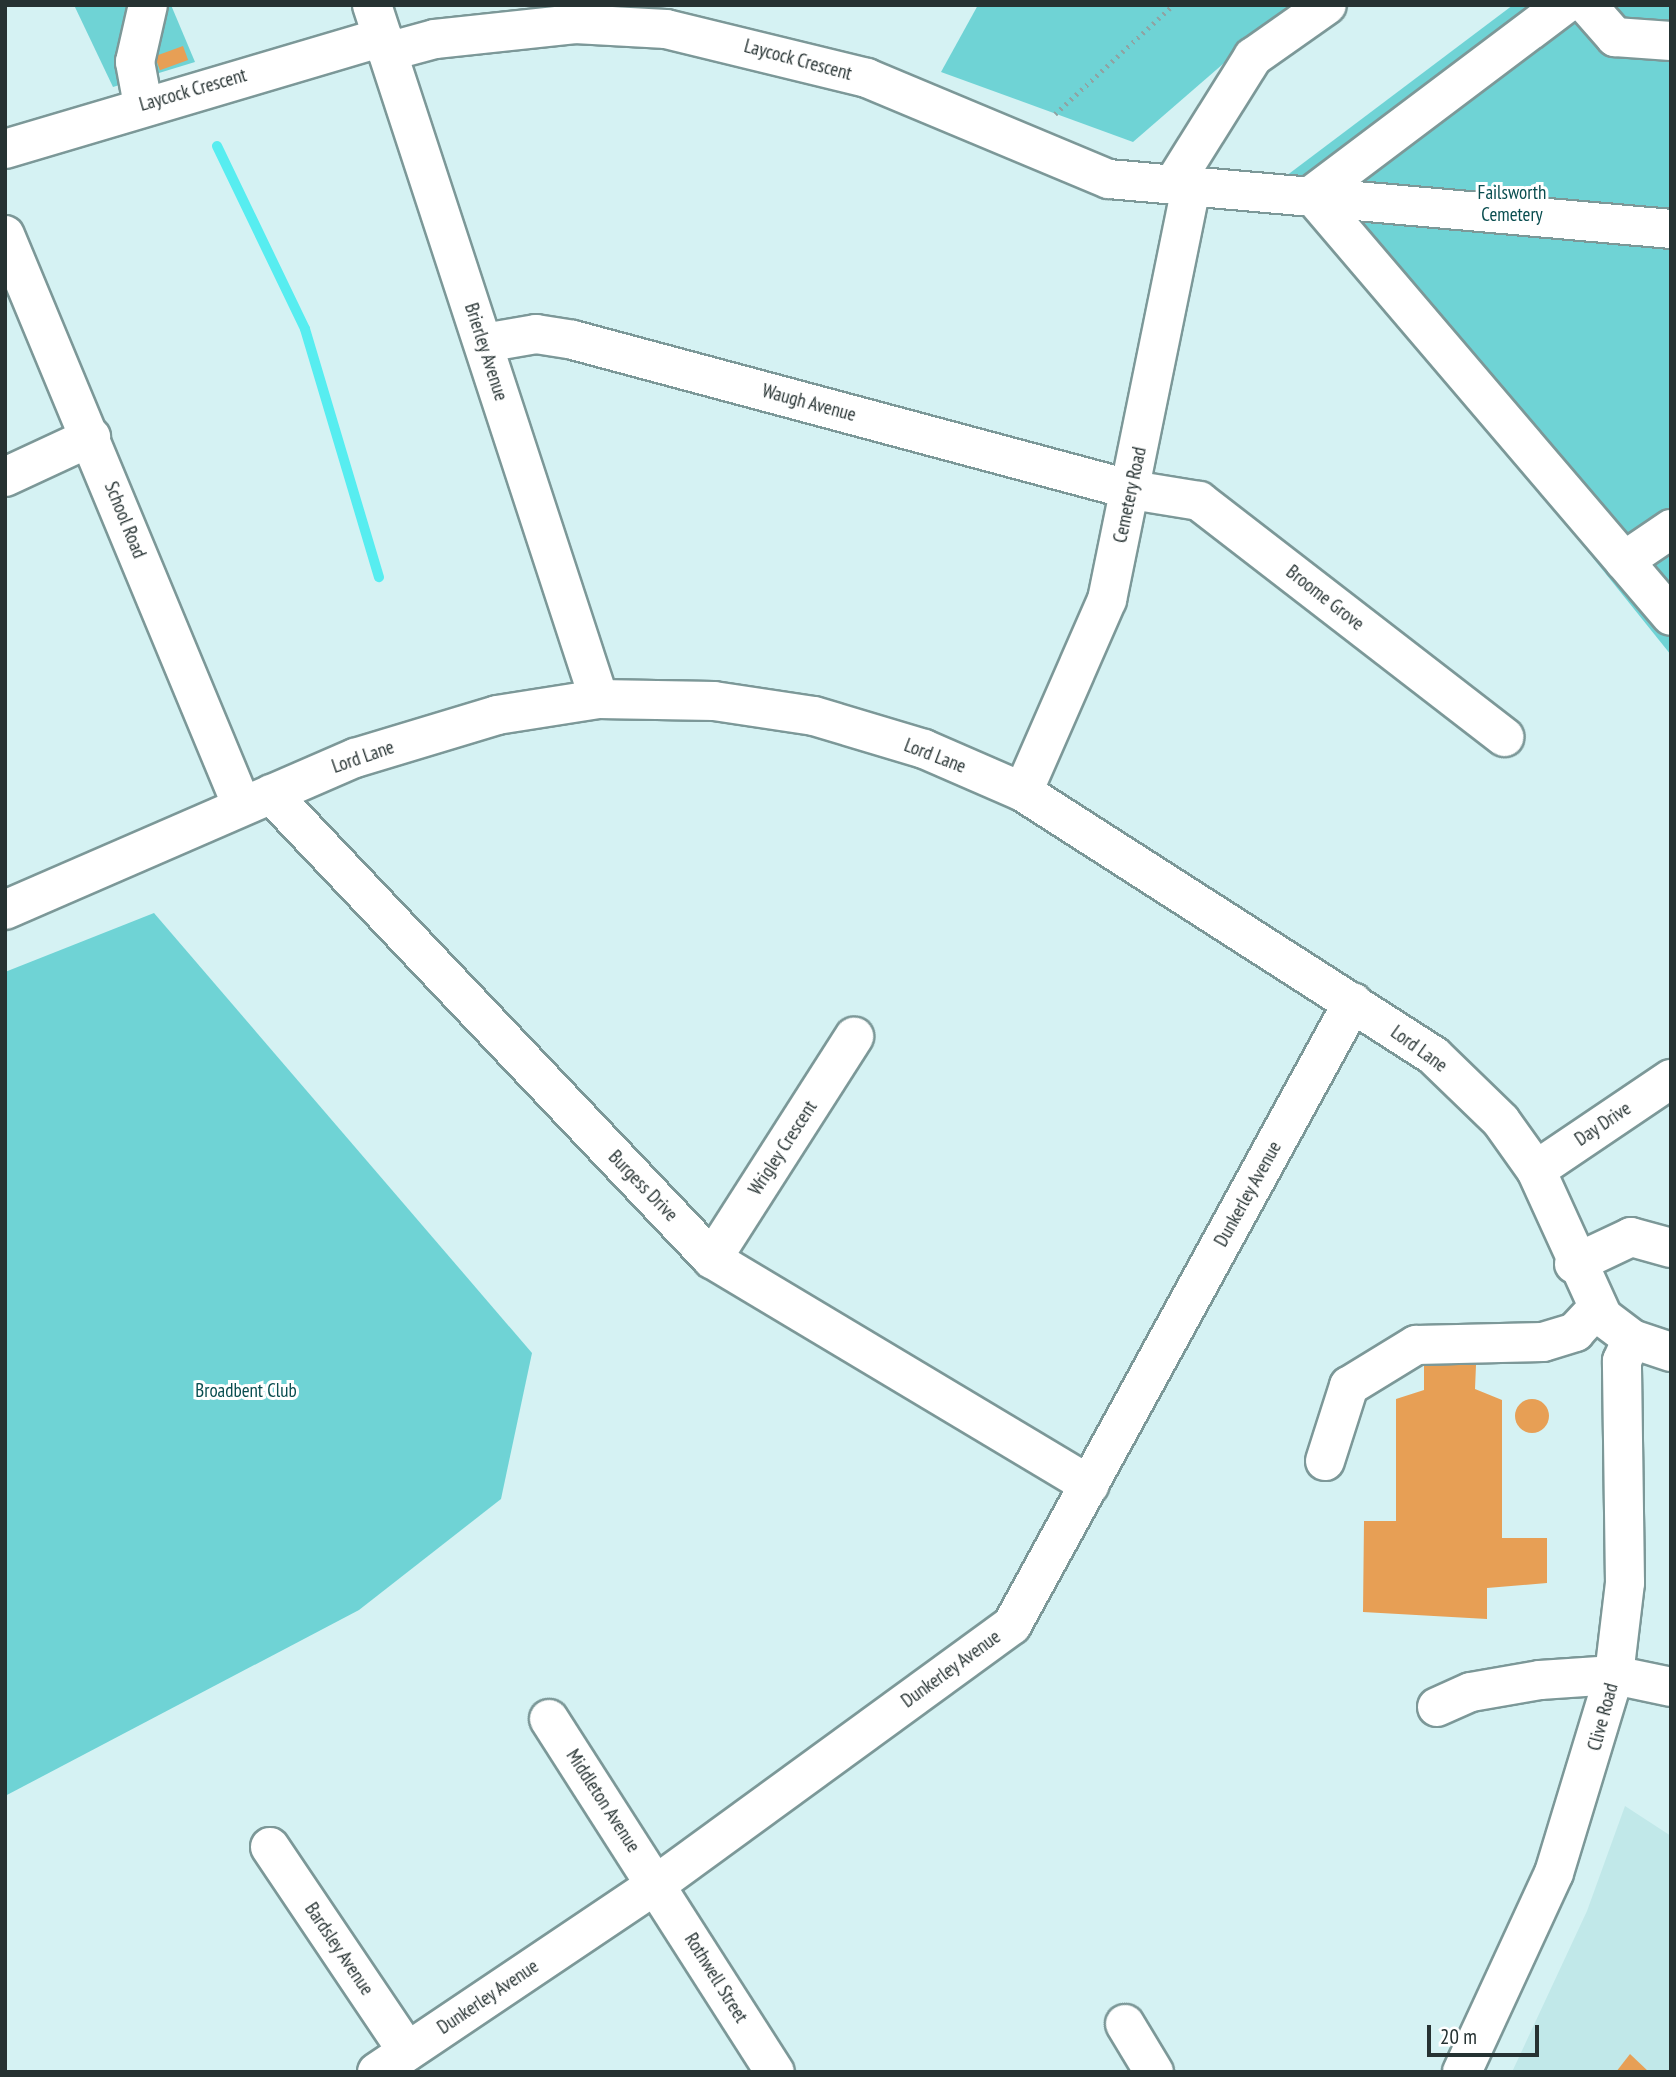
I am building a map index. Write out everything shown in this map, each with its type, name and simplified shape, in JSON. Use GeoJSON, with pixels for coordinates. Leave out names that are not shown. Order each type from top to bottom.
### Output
{"type":"FeatureCollection","features":[{"type":"Feature","properties":{"kind":"street"},"geometry":{"type":"LineString","coordinates":[[143,105],[135,62],[148,5]]}},
{"type":"Feature","properties":{"kind":"street"},"geometry":{"type":"LineString","coordinates":[[1183,184],[1253,57],[1327,5]]}},
{"type":"Feature","properties":{"kind":"street"},"geometry":{"type":"LineString","coordinates":[[1564,5],[1312,195],[1671,616]]}},
{"type":"Feature","properties":{"kind":"street"},"geometry":{"type":"LineString","coordinates":[[1587,5],[1615,37],[1671,41]]}},
{"type":"Feature","properties":{"kind":"street","name":"Laycock Crescent"},"geometry":{"type":"LineString","coordinates":[[5,149],[381,31],[435,39],[667,17],[867,78],[1109,178],[1671,229]]}},
{"type":"Feature","properties":{"kind":"street","name":"Brierley Avenue"},"geometry":{"type":"LineString","coordinates":[[381,31],[599,699]]}},
{"type":"Feature","properties":{"kind":"street","name":"Cemetery Road"},"geometry":{"type":"LineString","coordinates":[[1023,792],[1107,600],[1132,490],[1183,184]]}},
{"type":"Feature","properties":{"kind":"street","name":"School Road"},"geometry":{"type":"LineString","coordinates":[[5,235],[91,437],[256,800]]}},
{"type":"Feature","properties":{"kind":"street","name":"Waugh Avenue"},"geometry":{"type":"LineString","coordinates":[[484,343],[536,334],[573,340],[1132,490]]}},
{"type":"Feature","properties":{"kind":"street"},"geometry":{"type":"LineString","coordinates":[[5,477],[91,437]]}},
{"type":"Feature","properties":{"kind":"street","name":"Broome Grove"},"geometry":{"type":"LineString","coordinates":[[1132,490],[1199,501],[1504,737]]}},
{"type":"Feature","properties":{"kind":"street"},"geometry":{"type":"LineString","coordinates":[[1624,561],[1671,529]]}},
{"type":"Feature","properties":{"kind":"street","name":"Lord Lane"},"geometry":{"type":"LineString","coordinates":[[5,909],[355,758],[497,715],[599,699],[714,701],[814,716],[924,749],[1023,792],[1353,1002],[1469,1087],[1536,1170],[1574,1264],[1597,1308],[1632,1339],[1671,1352]]}},
{"type":"Feature","properties":{"kind":"street","name":"Burgess Drive"},"geometry":{"type":"LineString","coordinates":[[256,800],[712,1259],[1090,1485]]}},
{"type":"Feature","properties":{"kind":"street","name":"Dunkerley Avenue"},"geometry":{"type":"LineString","coordinates":[[392,2062],[657,1884],[1012,1625],[1353,1002]]}},
{"type":"Feature","properties":{"kind":"street","name":"Wrigley Crescent"},"geometry":{"type":"LineString","coordinates":[[712,1259],[854,1037]]}},
{"type":"Feature","properties":{"kind":"street","name":"Day Drive"},"geometry":{"type":"LineString","coordinates":[[1536,1170],[1671,1079]]}},
{"type":"Feature","properties":{"kind":"street"},"geometry":{"type":"LineString","coordinates":[[1574,1264],[1631,1237],[1671,1248]]}},
{"type":"Feature","properties":{"kind":"street"},"geometry":{"type":"LineString","coordinates":[[1325,1461],[1349,1386],[1405,1351],[1416,1345],[1543,1342],[1576,1332],[1597,1308]]}},
{"type":"Feature","properties":{"kind":"street","name":"Clive Road"},"geometry":{"type":"LineString","coordinates":[[1462,2072],[1554,1873],[1614,1675],[1625,1583],[1622,1361],[1632,1339]]}},
{"type":"Feature","properties":{"kind":"street"},"geometry":{"type":"LineString","coordinates":[[1437,1707],[1471,1692],[1614,1675],[1671,1687]]}},
{"type":"Feature","properties":{"kind":"street","name":"Middleton Avenue"},"geometry":{"type":"LineString","coordinates":[[548,1719],[657,1884]]}},
{"type":"Feature","properties":{"kind":"street","name":"Bardsley Avenue"},"geometry":{"type":"LineString","coordinates":[[270,1846],[392,2062]]}},
{"type":"Feature","properties":{"kind":"street","name":"Rothwell Street"},"geometry":{"type":"LineString","coordinates":[[657,1884],[775,2072]]}},
{"type":"Feature","properties":{"kind":"street"},"geometry":{"type":"LineString","coordinates":[[1125,2024],[1154,2072]]}},
{"type":"Feature","properties":{"kind":"path"},"geometry":{"type":"LineString","coordinates":[[1055,114],[1173,5]]}},
{"type":"Feature","properties":{"kind":"shaded area"},"geometry":{"type":"Polygon","coordinates":[[[1625,1806],[1671,1836],[1671,2072],[1512,2072],[1587,1911],[1625,1806]]]}},
{"type":"Feature","properties":{"kind":"green space"},"geometry":{"type":"Polygon","coordinates":[[[74,5],[171,5],[195,62],[113,87],[74,5]]]}},
{"type":"Feature","properties":{"kind":"green space"},"geometry":{"type":"Polygon","coordinates":[[[978,5],[1291,5],[1133,142],[941,72],[978,5]]]}},
{"type":"Feature","properties":{"kind":"green space","name":"Failsworth Cemetery"},"geometry":{"type":"Polygon","coordinates":[[[1513,5],[1671,5],[1671,655],[1286,176],[1513,5]]]}},
{"type":"Feature","properties":{"kind":"green space","name":"Broadbent Club"},"geometry":{"type":"Polygon","coordinates":[[[154,913],[532,1353],[501,1499],[359,1610],[5,1796],[5,972],[154,913]]]}},
{"type":"Feature","properties":{"kind":"building"},"geometry":{"type":"Polygon","coordinates":[[[183,46],[188,60],[160,70],[155,56],[183,46]]]}},
{"type":"Feature","properties":{"kind":"building"},"geometry":{"type":"Polygon","coordinates":[[[1424,1364],[1476,1365],[1475,1389],[1502,1400],[1502,1538],[1547,1538],[1547,1583],[1487,1588],[1487,1619],[1363,1612],[1364,1521],[1396,1521],[1396,1399],[1424,1390],[1424,1364]]]}},
{"type":"Feature","properties":{"kind":"building"},"geometry":{"type":"Polygon","coordinates":[[[1532,1399],[1544,1404],[1549,1416],[1544,1428],[1532,1433],[1520,1428],[1515,1416],[1520,1404],[1532,1399]]]}},
{"type":"Feature","properties":{"kind":"building"},"geometry":{"type":"Polygon","coordinates":[[[1630,2054],[1649,2072],[1616,2072],[1630,2054]]]}},
{"type":"Feature","properties":{"kind":"waterway"},"geometry":{"type":"LineString","coordinates":[[217,146],[305,329],[379,577]]}}]}
